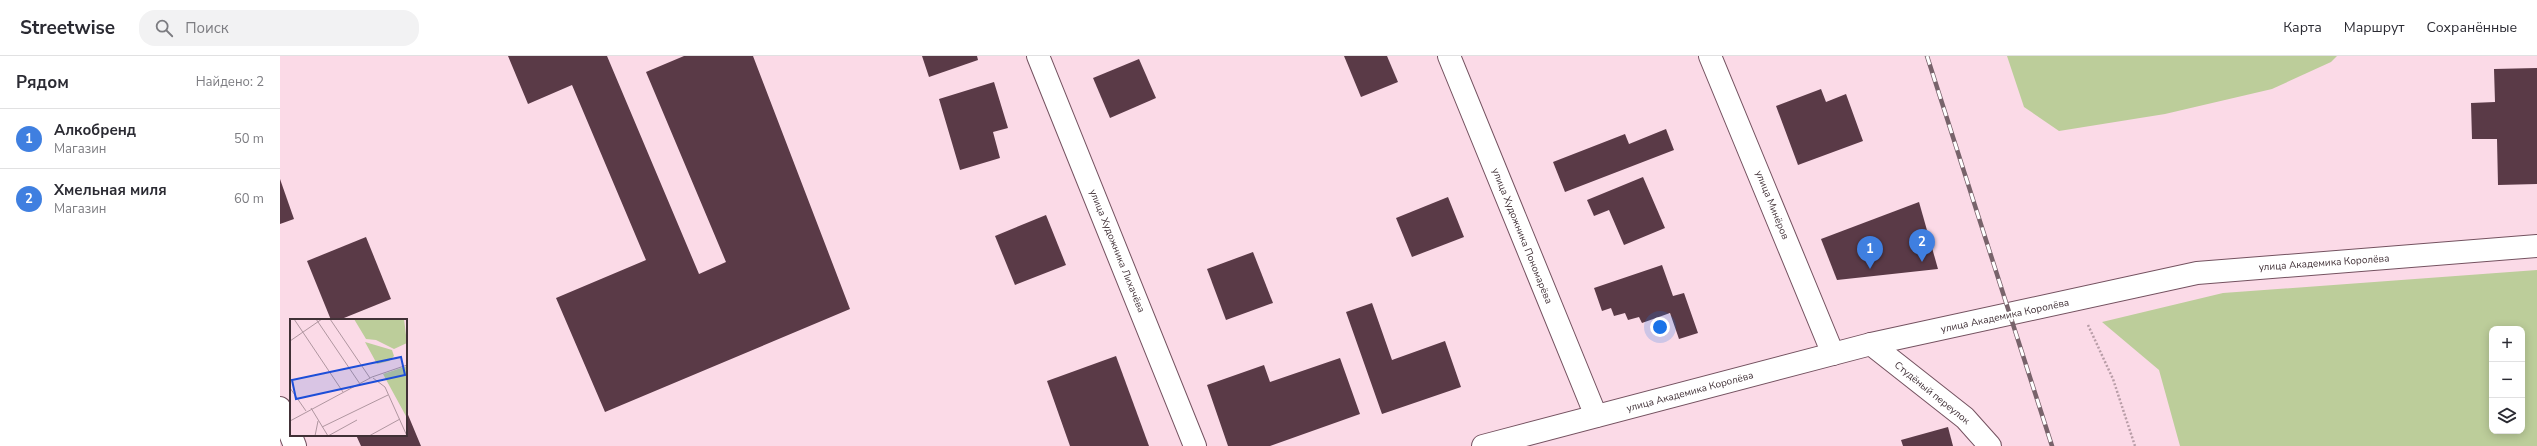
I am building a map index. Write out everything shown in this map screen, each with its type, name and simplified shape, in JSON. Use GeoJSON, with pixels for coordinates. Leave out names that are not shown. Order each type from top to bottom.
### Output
{"type":"FeatureCollection","features":[{"type":"Feature","properties":{"kind":"street","name":"улица Художника Лихачёва"},"geometry":{"type":"LineString","coordinates":[[1038,56],[1195,446]]}},
{"type":"Feature","properties":{"kind":"street","name":"улица Художника Пономарёва"},"geometry":{"type":"LineString","coordinates":[[1449,56],[1596,416]]}},
{"type":"Feature","properties":{"kind":"street","name":"улица Минёров"},"geometry":{"type":"LineString","coordinates":[[1710,56],[1833,354]]}},
{"type":"Feature","properties":{"kind":"street","name":"улица Академика Королёва"},"geometry":{"type":"LineString","coordinates":[[1483,446],[1871,344],[2197,273],[2537,246]]}},
{"type":"Feature","properties":{"kind":"street","name":"Студёный переулок"},"geometry":{"type":"LineString","coordinates":[[1871,344],[1965,418],[1990,446]]}},
{"type":"Feature","properties":{"kind":"street"},"geometry":{"type":"LineString","coordinates":[[280,408],[290,433]]}},
{"type":"Feature","properties":{"kind":"street"},"geometry":{"type":"LineString","coordinates":[[291,436],[295,446]]}},
{"type":"Feature","properties":{"kind":"path"},"geometry":{"type":"LineString","coordinates":[[2077,300],[2113,380],[2135,446]]}},
{"type":"Feature","properties":{"kind":"green space"},"geometry":{"type":"Polygon","coordinates":[[[2007,56],[2337,56],[2331,62],[2272,89],[2165,114],[2059,131],[2024,107],[2007,56]]]}},
{"type":"Feature","properties":{"kind":"green space"},"geometry":{"type":"Polygon","coordinates":[[[2537,270],[2537,446],[2180,446],[2159,370],[2102,322],[2223,293],[2537,270]]]}},
{"type":"Feature","properties":{"kind":"building"},"geometry":{"type":"Polygon","coordinates":[[[508,56],[607,56],[699,274],[726,262],[646,72],[684,56],[753,56],[850,309],[605,412],[556,298],[646,260],[572,85],[528,104],[508,56]]]}},
{"type":"Feature","properties":{"kind":"building"},"geometry":{"type":"Polygon","coordinates":[[[922,56],[977,56],[978,60],[929,77],[922,56]]]}},
{"type":"Feature","properties":{"kind":"building"},"geometry":{"type":"Polygon","coordinates":[[[1344,56],[1387,56],[1398,82],[1361,97],[1344,56]]]}},
{"type":"Feature","properties":{"kind":"building"},"geometry":{"type":"Polygon","coordinates":[[[1139,59],[1156,98],[1110,118],[1093,78],[1139,59]]]}},
{"type":"Feature","properties":{"kind":"building"},"geometry":{"type":"Polygon","coordinates":[[[2537,68],[2537,184],[2498,185],[2497,139],[2472,139],[2471,103],[2495,102],[2494,69],[2537,68]]]}},
{"type":"Feature","properties":{"kind":"building"},"geometry":{"type":"Polygon","coordinates":[[[994,82],[1008,128],[993,132],[1000,158],[960,170],[939,99],[994,82]]]}},
{"type":"Feature","properties":{"kind":"building"},"geometry":{"type":"Polygon","coordinates":[[[1821,89],[1826,102],[1846,94],[1863,141],[1798,165],[1776,106],[1821,89]]]}},
{"type":"Feature","properties":{"kind":"building"},"geometry":{"type":"Polygon","coordinates":[[[1666,129],[1674,150],[1565,192],[1553,162],[1625,134],[1629,144],[1666,129]]]}},
{"type":"Feature","properties":{"kind":"building"},"geometry":{"type":"Polygon","coordinates":[[[1643,177],[1665,228],[1624,245],[1609,210],[1594,216],[1587,200],[1643,177]]]}},
{"type":"Feature","properties":{"kind":"building"},"geometry":{"type":"Polygon","coordinates":[[[280,179],[294,219],[280,224],[280,179]]]}},
{"type":"Feature","properties":{"kind":"building"},"geometry":{"type":"Polygon","coordinates":[[[1448,197],[1464,237],[1412,257],[1396,218],[1448,197]]]}},
{"type":"Feature","properties":{"kind":"building"},"geometry":{"type":"Polygon","coordinates":[[[1919,202],[1938,269],[1837,280],[1821,239],[1919,202]]]}},
{"type":"Feature","properties":{"kind":"building"},"geometry":{"type":"Polygon","coordinates":[[[1046,215],[1066,265],[1015,285],[995,236],[1046,215]]]}},
{"type":"Feature","properties":{"kind":"building"},"geometry":{"type":"Polygon","coordinates":[[[366,237],[391,299],[341,319],[331,319],[307,261],[366,237]]]}},
{"type":"Feature","properties":{"kind":"building"},"geometry":{"type":"Polygon","coordinates":[[[1253,252],[1273,303],[1226,320],[1207,269],[1253,252]]]}},
{"type":"Feature","properties":{"kind":"building"},"geometry":{"type":"Polygon","coordinates":[[[1662,265],[1673,296],[1684,293],[1698,333],[1679,339],[1670,313],[1642,323],[1639,317],[1628,320],[1625,313],[1614,316],[1611,308],[1602,311],[1594,288],[1662,265]]]}},
{"type":"Feature","properties":{"kind":"building"},"geometry":{"type":"Polygon","coordinates":[[[1372,303],[1392,360],[1445,341],[1461,387],[1382,414],[1346,312],[1372,303]]]}},
{"type":"Feature","properties":{"kind":"building"},"geometry":{"type":"Polygon","coordinates":[[[1116,356],[1149,446],[1070,446],[1047,381],[1116,356]]]}},
{"type":"Feature","properties":{"kind":"building"},"geometry":{"type":"Polygon","coordinates":[[[1340,358],[1360,414],[1270,446],[1228,446],[1207,385],[1264,365],[1270,382],[1340,358]]]}},
{"type":"Feature","properties":{"kind":"building"},"geometry":{"type":"Polygon","coordinates":[[[407,412],[421,446],[361,446],[356,436],[407,436],[407,412]]]}},
{"type":"Feature","properties":{"kind":"building"},"geometry":{"type":"Polygon","coordinates":[[[1948,427],[1953,446],[1903,446],[1901,440],[1948,427]]]}},
{"type":"Feature","properties":{"kind":"railway"},"geometry":{"type":"LineString","coordinates":[[1927,56],[2052,446]]}},
{"type":"Feature","properties":{"kind":"place","name":"Хмельная миля"},"geometry":{"type":"Point","coordinates":[1922,262]}},
{"type":"Feature","properties":{"kind":"place","name":"Алкобренд"},"geometry":{"type":"Point","coordinates":[1870,269]}}]}
